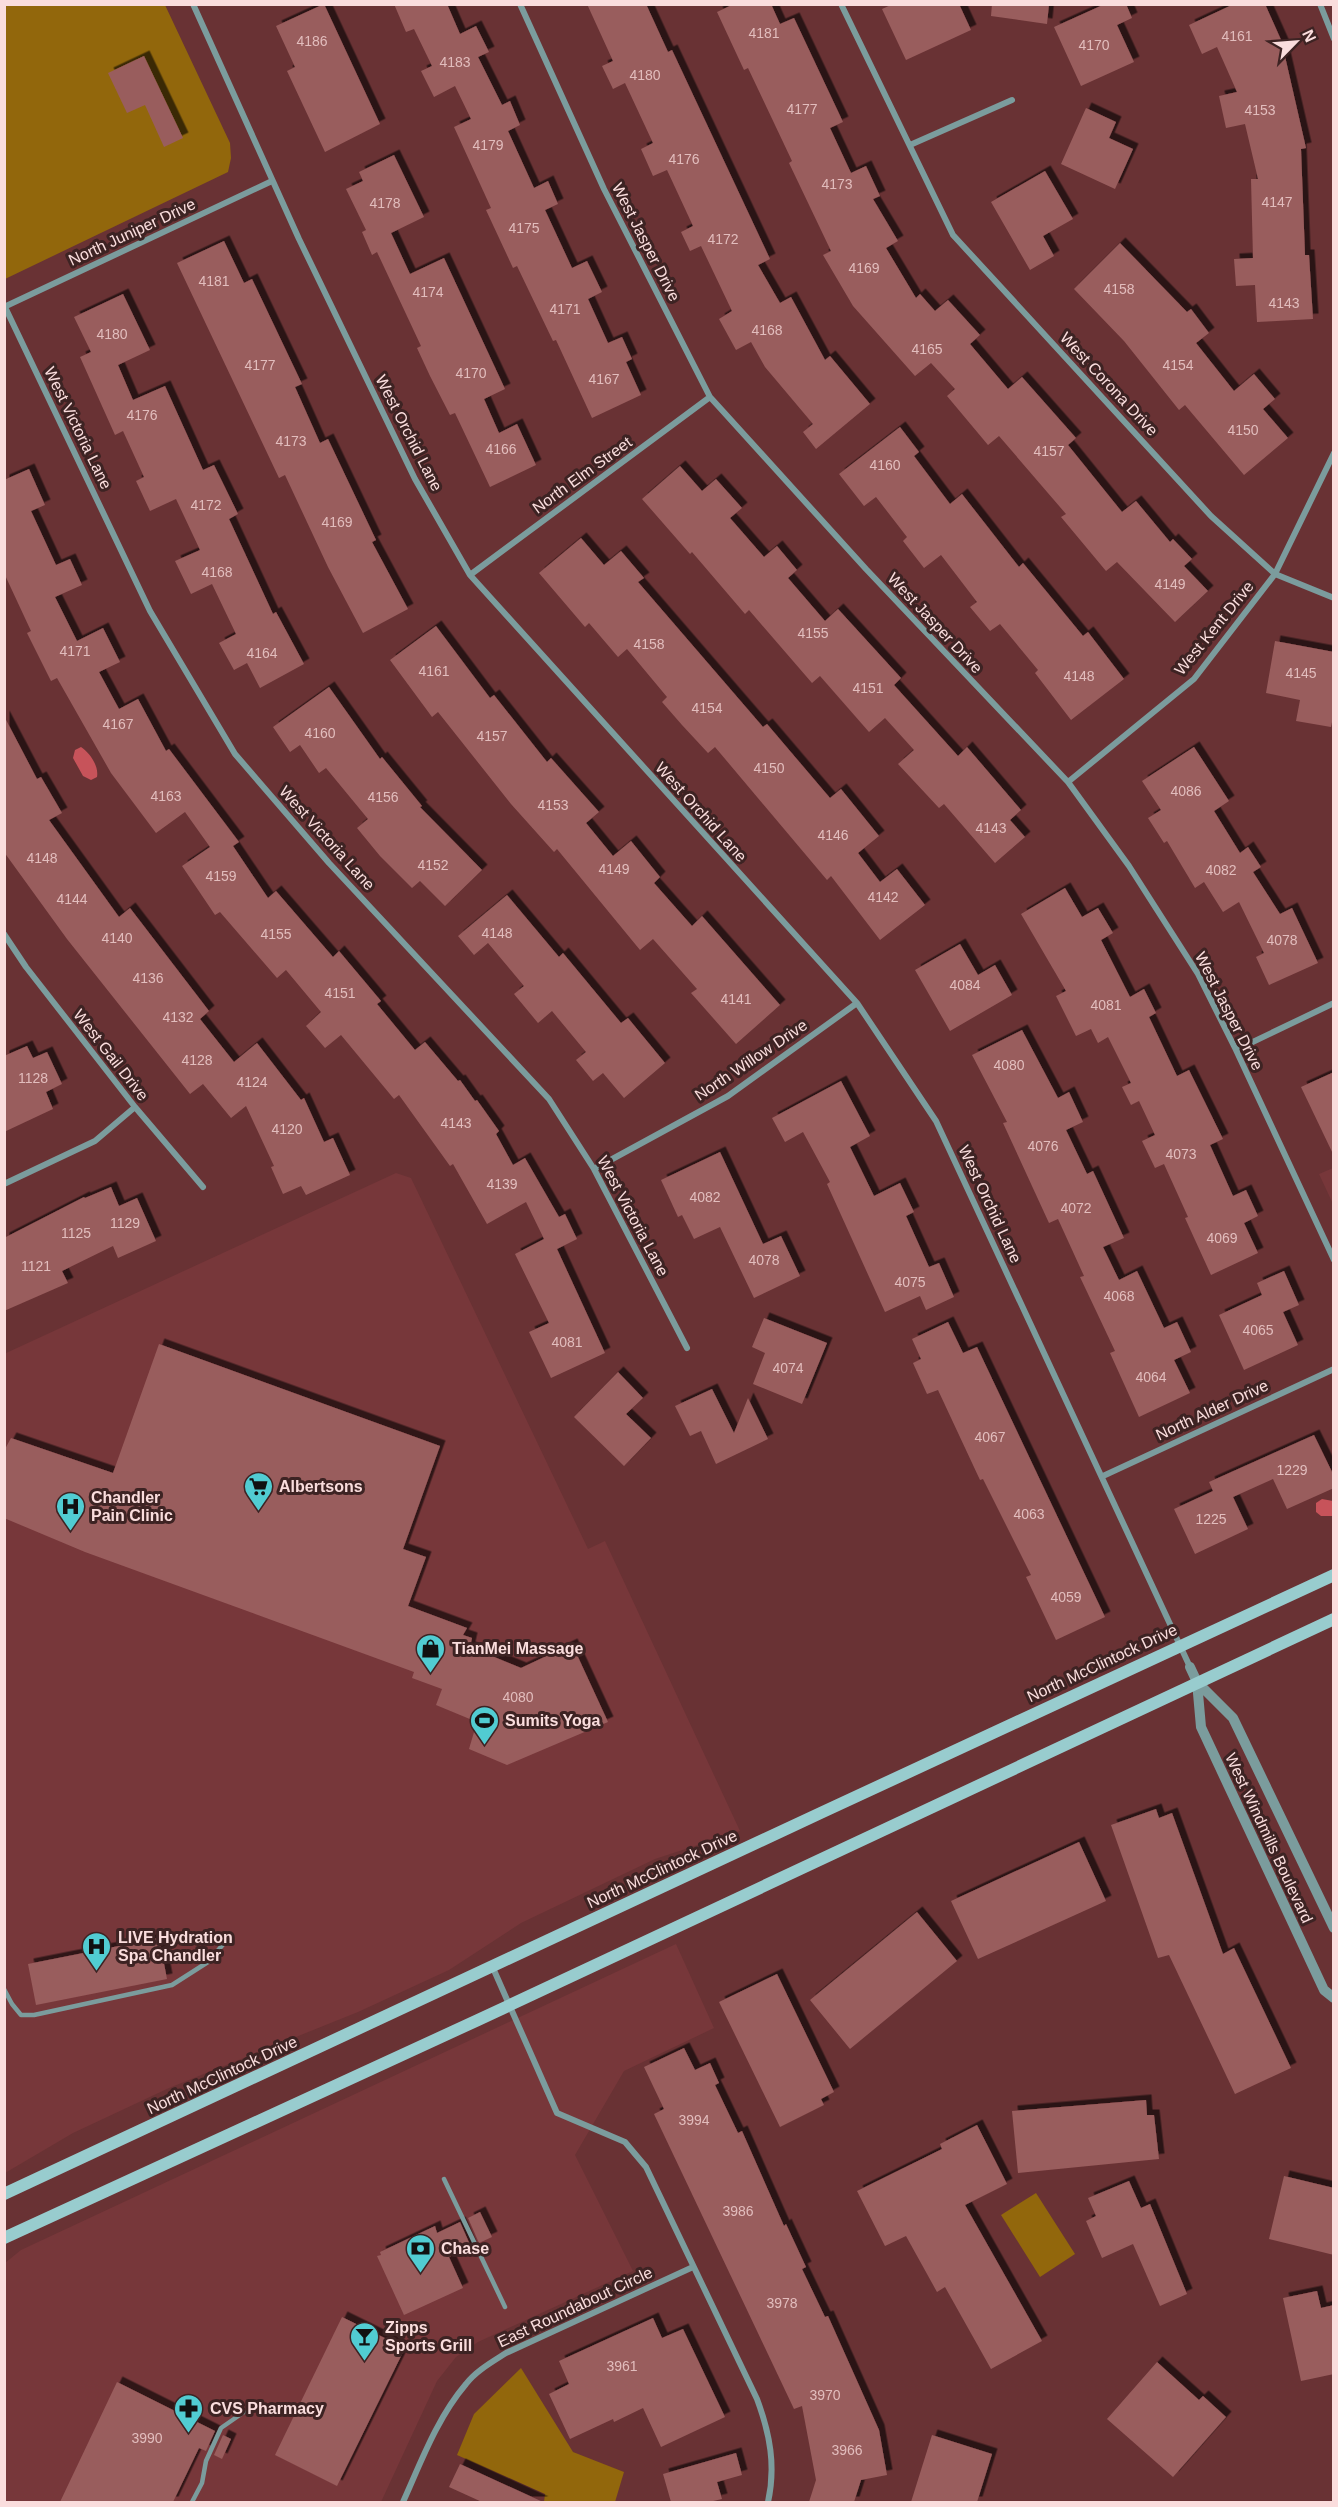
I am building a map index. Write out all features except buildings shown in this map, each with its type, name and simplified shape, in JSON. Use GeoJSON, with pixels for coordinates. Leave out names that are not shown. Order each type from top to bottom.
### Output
{"type":"FeatureCollection","features":[{"type":"Feature","properties":{"kind":"main road","name":"North McClintock Drive"},"geometry":{"type":"LineString","coordinates":[[4,2194],[493,1968],[669,1883],[1179,1645],[1334,1575]]}},
{"type":"Feature","properties":{"kind":"main road"},"geometry":{"type":"LineString","coordinates":[[4,2238],[509,2005],[1334,1619]]}},
{"type":"Feature","properties":{"kind":"street","name":"West Orchid Lane"},"geometry":{"type":"LineString","coordinates":[[193,4],[272,181],[415,478],[470,575],[857,1003],[936,1121],[1103,1476],[1179,1645]]}},
{"type":"Feature","properties":{"kind":"street","name":"West Jasper Drive"},"geometry":{"type":"LineString","coordinates":[[520,4],[603,189],[711,397],[866,569],[1068,782],[1129,866],[1198,974],[1334,1260]]}},
{"type":"Feature","properties":{"kind":"street","name":"West Corona Drive"},"geometry":{"type":"LineString","coordinates":[[841,4],[953,235],[1211,516],[1275,574],[1334,598]]}},
{"type":"Feature","properties":{"kind":"street"},"geometry":{"type":"LineString","coordinates":[[1320,4],[1334,39]]}},
{"type":"Feature","properties":{"kind":"street"},"geometry":{"type":"LineString","coordinates":[[910,146],[1012,100]]}},
{"type":"Feature","properties":{"kind":"street","name":"North Juniper Drive"},"geometry":{"type":"LineString","coordinates":[[5,307],[272,181]]}},
{"type":"Feature","properties":{"kind":"street","name":"West Victoria Lane"},"geometry":{"type":"LineString","coordinates":[[5,307],[150,611],[235,754],[337,871],[549,1099],[594,1169],[687,1348]]}},
{"type":"Feature","properties":{"kind":"street","name":"North Elm Street"},"geometry":{"type":"LineString","coordinates":[[470,575],[711,397]]}},
{"type":"Feature","properties":{"kind":"street","name":"West Kent Drive"},"geometry":{"type":"LineString","coordinates":[[1068,782],[1194,678],[1275,574],[1334,453]]}},
{"type":"Feature","properties":{"kind":"street","name":"West Gail Drive"},"geometry":{"type":"LineString","coordinates":[[4,934],[26,967],[135,1107],[202,1187]]}},
{"type":"Feature","properties":{"kind":"street","name":"North Willow Drive"},"geometry":{"type":"LineString","coordinates":[[594,1169],[728,1096],[857,1003]]}},
{"type":"Feature","properties":{"kind":"street"},"geometry":{"type":"LineString","coordinates":[[1236,1050],[1334,1003]]}},
{"type":"Feature","properties":{"kind":"street"},"geometry":{"type":"LineString","coordinates":[[4,1184],[95,1141],[135,1107]]}},
{"type":"Feature","properties":{"kind":"street","name":"North Alder Drive"},"geometry":{"type":"LineString","coordinates":[[1103,1476],[1334,1368]]}},
{"type":"Feature","properties":{"kind":"street","name":"West Windmills Boulevard"},"geometry":{"type":"LineString","coordinates":[[1179,1645],[1197,1683],[1201,1727],[1324,1990],[1334,1998]]}},
{"type":"Feature","properties":{"kind":"street","name":"West Windmills Boulevard"},"geometry":{"type":"LineString","coordinates":[[1197,1683],[1233,1718],[1334,1928]]}},
{"type":"Feature","properties":{"kind":"street"},"geometry":{"type":"LineString","coordinates":[[493,1968],[557,2113],[625,2142],[646,2167],[758,2399],[773,2458],[768,2502]]}},
{"type":"Feature","properties":{"kind":"street","name":"East Roundabout Circle"},"geometry":{"type":"LineString","coordinates":[[403,2502],[438,2427],[452,2403],[467,2382],[485,2366],[506,2353],[693,2267]]}},
{"type":"Feature","properties":{"kind":"lane"},"geometry":{"type":"LineString","coordinates":[[4,1989],[21,2015],[34,2015],[172,1984],[208,1962],[226,1941]]}},
{"type":"Feature","properties":{"kind":"lane"},"geometry":{"type":"LineString","coordinates":[[444,2179],[505,2307]]}},
{"type":"Feature","properties":{"kind":"lane"},"geometry":{"type":"LineString","coordinates":[[192,2502],[202,2484],[206,2461],[221,2428],[244,2412]]}},
{"type":"Feature","properties":{"kind":"shaded area"},"geometry":{"type":"Polygon","coordinates":[[[5,5],[165,5],[230,143],[231,158],[228,172],[5,279],[5,5]]]}},
{"type":"Feature","properties":{"kind":"shaded area"},"geometry":{"type":"Polygon","coordinates":[[[81,747],[91,756],[97,769],[97,777],[91,780],[83,776],[73,758],[75,750],[81,747]]]}},
{"type":"Feature","properties":{"kind":"shaded area"},"geometry":{"type":"Polygon","coordinates":[[[1333,1168],[1333,1204],[1319,1174],[1333,1168]]]}},
{"type":"Feature","properties":{"kind":"shaded area"},"geometry":{"type":"Polygon","coordinates":[[[396,1173],[411,1178],[588,1549],[605,1541],[740,1831],[655,1859],[521,1923],[449,1970],[358,2012],[169,2088],[73,2133],[5,2173],[4,1354],[396,1173]]]}},
{"type":"Feature","properties":{"kind":"shaded area"},"geometry":{"type":"Polygon","coordinates":[[[1322,1499],[1333,1501],[1333,1516],[1321,1516],[1316,1512],[1316,1503],[1322,1499]]]}},
{"type":"Feature","properties":{"kind":"shaded area"},"geometry":{"type":"Polygon","coordinates":[[[676,1944],[714,2028],[624,2071],[575,2155],[633,2271],[478,2342],[456,2357],[437,2381],[381,2502],[5,2502],[5,2263],[21,2250],[676,1944]]]}},
{"type":"Feature","properties":{"kind":"shaded area"},"geometry":{"type":"Polygon","coordinates":[[[1036,2193],[1075,2254],[1040,2277],[1001,2215],[1036,2193]]]}},
{"type":"Feature","properties":{"kind":"shaded area"},"geometry":{"type":"Polygon","coordinates":[[[521,2368],[573,2452],[624,2472],[615,2502],[544,2502],[545,2494],[457,2455],[474,2414],[521,2368]]]}},
{"type":"Feature","properties":{"kind":"place","name":"Albertsons"},"geometry":{"type":"Point","coordinates":[258,1512]}},
{"type":"Feature","properties":{"kind":"place","name":"Chandler Pain Clinic"},"geometry":{"type":"Point","coordinates":[70,1532]}},
{"type":"Feature","properties":{"kind":"place","name":"TianMei Massage"},"geometry":{"type":"Point","coordinates":[431,1674]}},
{"type":"Feature","properties":{"kind":"place","name":"Sumits Yoga"},"geometry":{"type":"Point","coordinates":[484,1746]}},
{"type":"Feature","properties":{"kind":"place","name":"LIVE Hydration Spa Chandler"},"geometry":{"type":"Point","coordinates":[97,1972]}},
{"type":"Feature","properties":{"kind":"place","name":"Chase"},"geometry":{"type":"Point","coordinates":[420,2274]}},
{"type":"Feature","properties":{"kind":"place","name":"Zipps Sports Grill"},"geometry":{"type":"Point","coordinates":[364,2362]}},
{"type":"Feature","properties":{"kind":"place","name":"CVS Pharmacy"},"geometry":{"type":"Point","coordinates":[189,2434]}}]}
